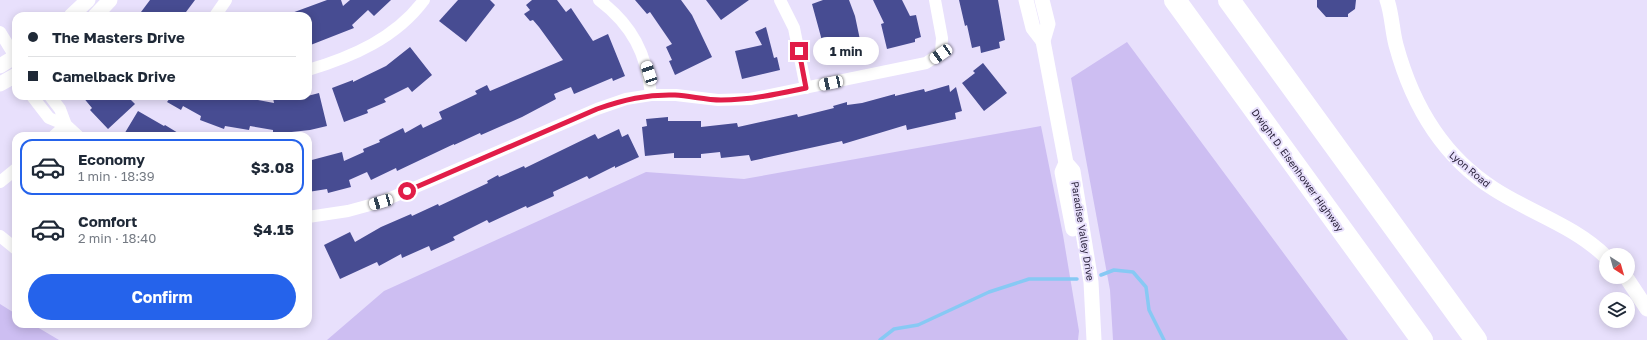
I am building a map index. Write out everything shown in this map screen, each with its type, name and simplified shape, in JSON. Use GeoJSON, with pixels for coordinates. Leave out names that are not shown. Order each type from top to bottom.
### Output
{"type":"FeatureCollection","features":[{"type":"Feature","properties":{"kind":"highway","name":"Dwight D. Eisenhower Highway"},"geometry":{"type":"LineString","coordinates":[[1175,0],[1422,340]]}},
{"type":"Feature","properties":{"kind":"highway"},"geometry":{"type":"LineString","coordinates":[[1229,0],[1476,340]]}},
{"type":"Feature","properties":{"kind":"street"},"geometry":{"type":"LineString","coordinates":[[75,12],[88,0]]}},
{"type":"Feature","properties":{"kind":"street"},"geometry":{"type":"LineString","coordinates":[[99,12],[110,0]]}},
{"type":"Feature","properties":{"kind":"street"},"geometry":{"type":"LineString","coordinates":[[218,12],[226,0]]}},
{"type":"Feature","properties":{"kind":"street"},"geometry":{"type":"LineString","coordinates":[[312,69],[354,55],[378,41],[402,23],[424,0]]}},
{"type":"Feature","properties":{"kind":"street"},"geometry":{"type":"LineString","coordinates":[[599,0],[614,11],[630,30],[642,53],[649,73],[651,96]]}},
{"type":"Feature","properties":{"kind":"street"},"geometry":{"type":"LineString","coordinates":[[780,0],[794,28],[806,88]]}},
{"type":"Feature","properties":{"kind":"street"},"geometry":{"type":"LineString","coordinates":[[312,216],[381,202],[597,109],[626,99],[676,95],[718,100],[750,99],[926,63],[941,54],[942,38],[935,0]]}},
{"type":"Feature","properties":{"kind":"street","name":"Paradise Valley Drive"},"geometry":{"type":"LineString","coordinates":[[1026,0],[1033,28],[1044,41]]}},
{"type":"Feature","properties":{"kind":"street","name":"Paradise Valley Drive"},"geometry":{"type":"LineString","coordinates":[[1042,0],[1048,24],[1044,41],[1066,162],[1074,171],[1091,282],[1094,340]]}},
{"type":"Feature","properties":{"kind":"street","name":"Lyon Road"},"geometry":{"type":"LineString","coordinates":[[1389,2],[1395,44],[1412,93],[1430,126],[1448,151],[1471,172],[1495,190],[1581,237],[1599,251]]}},
{"type":"Feature","properties":{"kind":"street"},"geometry":{"type":"LineString","coordinates":[[0,32],[12,51]]}},
{"type":"Feature","properties":{"kind":"street"},"geometry":{"type":"LineString","coordinates":[[0,66],[12,59]]}},
{"type":"Feature","properties":{"kind":"street"},"geometry":{"type":"LineString","coordinates":[[0,84],[12,76]]}},
{"type":"Feature","properties":{"kind":"street"},"geometry":{"type":"LineString","coordinates":[[35,100],[49,118],[66,125],[74,132]]}},
{"type":"Feature","properties":{"kind":"street"},"geometry":{"type":"LineString","coordinates":[[53,100],[60,109],[66,125]]}},
{"type":"Feature","properties":{"kind":"street"},"geometry":{"type":"LineString","coordinates":[[58,132],[66,125]]}},
{"type":"Feature","properties":{"kind":"street"},"geometry":{"type":"LineString","coordinates":[[0,182],[12,172]]}},
{"type":"Feature","properties":{"kind":"street"},"geometry":{"type":"LineString","coordinates":[[0,236],[12,246]]}},
{"type":"Feature","properties":{"kind":"street"},"geometry":{"type":"LineString","coordinates":[[1631,284],[1647,309]]}},
{"type":"Feature","properties":{"kind":"shaded area"},"geometry":{"type":"Polygon","coordinates":[[[1127,42],[1348,340],[1113,340],[1110,290],[1071,78],[1127,42]]]}},
{"type":"Feature","properties":{"kind":"shaded area"},"geometry":{"type":"Polygon","coordinates":[[[1041,126],[1063,235],[1079,331],[1078,340],[327,340],[384,291],[646,172],[744,179],[1041,126]]]}},
{"type":"Feature","properties":{"kind":"shaded area"},"geometry":{"type":"Polygon","coordinates":[[[0,304],[12,312],[12,328],[39,328],[59,340],[0,340],[0,304]]]}},
{"type":"Feature","properties":{"kind":"building"},"geometry":{"type":"Polygon","coordinates":[[[150,0],[195,0],[186,12],[141,12],[150,0]]]}},
{"type":"Feature","properties":{"kind":"building"},"geometry":{"type":"Polygon","coordinates":[[[327,0],[341,0],[343,6],[350,0],[391,0],[374,16],[368,10],[352,25],[354,28],[312,44],[312,12],[294,12],[327,0]]]}},
{"type":"Feature","properties":{"kind":"building"},"geometry":{"type":"Polygon","coordinates":[[[458,0],[490,0],[495,5],[466,42],[439,21],[458,0]]]}},
{"type":"Feature","properties":{"kind":"building"},"geometry":{"type":"Polygon","coordinates":[[[532,0],[557,0],[566,12],[571,8],[593,41],[608,34],[625,76],[613,81],[612,78],[574,94],[571,87],[554,94],[556,99],[522,117],[481,135],[480,133],[454,144],[397,171],[396,168],[371,180],[367,172],[349,180],[351,187],[328,193],[327,189],[312,191],[312,160],[342,152],[344,161],[364,152],[363,149],[380,142],[379,140],[403,128],[405,133],[421,124],[423,128],[442,119],[439,112],[477,94],[475,91],[487,85],[490,91],[563,60],[539,27],[533,20],[530,21],[524,14],[530,10],[526,5],[532,0]]]}},
{"type":"Feature","properties":{"kind":"building"},"geometry":{"type":"Polygon","coordinates":[[[635,0],[681,0],[692,15],[712,57],[675,75],[669,61],[672,60],[666,47],[672,44],[650,12],[647,14],[635,0]]]}},
{"type":"Feature","properties":{"kind":"building"},"geometry":{"type":"Polygon","coordinates":[[[706,0],[749,0],[721,20],[706,0]]]}},
{"type":"Feature","properties":{"kind":"building"},"geometry":{"type":"Polygon","coordinates":[[[823,0],[849,0],[855,16],[863,54],[824,62],[821,48],[824,48],[812,4],[823,0]]]}},
{"type":"Feature","properties":{"kind":"building"},"geometry":{"type":"Polygon","coordinates":[[[873,0],[902,0],[910,16],[916,15],[921,37],[915,39],[915,42],[887,49],[881,24],[884,23],[873,0]]]}},
{"type":"Feature","properties":{"kind":"building"},"geometry":{"type":"Polygon","coordinates":[[[959,0],[998,0],[1005,40],[999,42],[1000,48],[981,53],[980,46],[972,48],[959,0]]]}},
{"type":"Feature","properties":{"kind":"building"},"geometry":{"type":"Polygon","coordinates":[[[1317,0],[1356,0],[1355,9],[1348,14],[1348,17],[1326,17],[1317,7],[1317,0]]]}},
{"type":"Feature","properties":{"kind":"building"},"geometry":{"type":"Polygon","coordinates":[[[766,27],[774,58],[777,57],[780,70],[742,79],[735,51],[762,45],[755,32],[766,27]]]}},
{"type":"Feature","properties":{"kind":"building"},"geometry":{"type":"Polygon","coordinates":[[[410,47],[432,75],[412,92],[408,87],[384,99],[386,102],[367,110],[368,113],[344,122],[332,88],[353,80],[353,82],[386,66],[410,47]]]}},
{"type":"Feature","properties":{"kind":"building"},"geometry":{"type":"Polygon","coordinates":[[[983,63],[1007,93],[984,111],[962,83],[975,73],[973,71],[983,63]]]}},
{"type":"Feature","properties":{"kind":"building"},"geometry":{"type":"Polygon","coordinates":[[[949,85],[950,92],[956,87],[962,111],[955,113],[956,119],[907,130],[906,125],[843,144],[842,141],[751,161],[749,155],[721,158],[720,152],[701,154],[701,158],[674,158],[674,153],[645,156],[642,127],[647,126],[646,119],[668,117],[668,121],[701,121],[701,127],[737,123],[738,127],[797,114],[798,117],[834,108],[833,106],[847,102],[847,105],[862,103],[895,94],[895,96],[924,89],[925,92],[949,85]]]}},
{"type":"Feature","properties":{"kind":"building"},"geometry":{"type":"Polygon","coordinates":[[[319,93],[327,126],[292,132],[273,132],[273,130],[250,126],[249,130],[225,126],[224,129],[200,120],[201,116],[183,106],[181,110],[167,102],[168,100],[258,100],[274,103],[273,100],[312,100],[312,95],[319,93]]]}},
{"type":"Feature","properties":{"kind":"building"},"geometry":{"type":"Polygon","coordinates":[[[85,100],[131,100],[135,104],[108,129],[90,110],[92,108],[85,100]]]}},
{"type":"Feature","properties":{"kind":"building"},"geometry":{"type":"Polygon","coordinates":[[[138,111],[176,132],[125,132],[138,111]]]}},
{"type":"Feature","properties":{"kind":"building"},"geometry":{"type":"Polygon","coordinates":[[[619,129],[622,137],[628,134],[639,157],[615,168],[615,166],[589,179],[587,176],[553,192],[554,196],[527,208],[526,206],[489,223],[487,220],[453,237],[455,240],[431,251],[429,246],[402,258],[401,254],[379,266],[377,262],[340,279],[324,245],[350,232],[355,242],[381,227],[411,214],[412,216],[438,204],[439,206],[488,183],[487,181],[498,175],[499,177],[524,166],[525,168],[595,134],[598,139],[619,129]]]}},
{"type":"Feature","properties":{"kind":"waterway"},"geometry":{"type":"LineString","coordinates":[[1101,275],[1114,270],[1133,272],[1146,287],[1149,310],[1164,340]]}},
{"type":"Feature","properties":{"kind":"waterway"},"geometry":{"type":"LineString","coordinates":[[880,340],[894,329],[918,325],[989,292],[1029,279],[1077,279]]}},
{"type":"Feature","properties":{"kind":"route"},"geometry":{"type":"LineString","coordinates":[[407,191],[597,109],[626,99],[676,95],[718,100],[750,99],[806,88],[799,51]]}}]}
